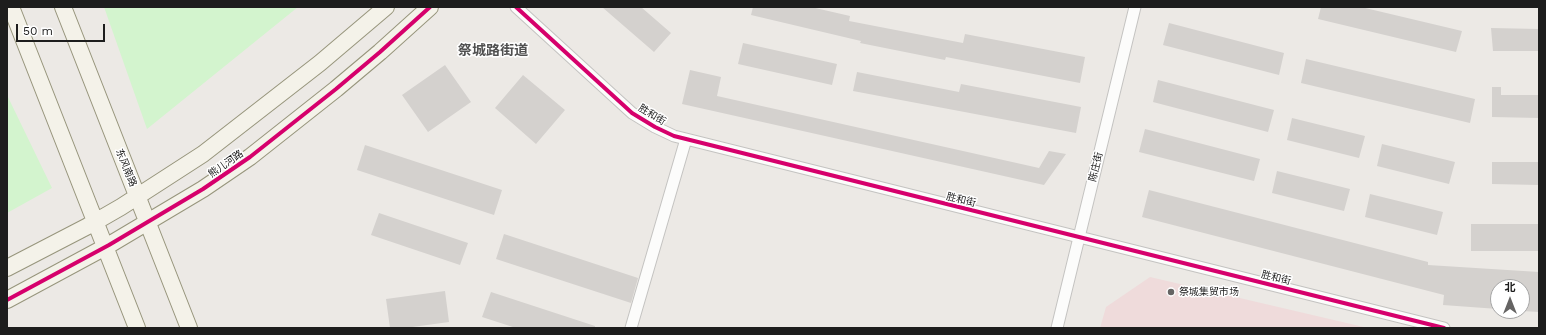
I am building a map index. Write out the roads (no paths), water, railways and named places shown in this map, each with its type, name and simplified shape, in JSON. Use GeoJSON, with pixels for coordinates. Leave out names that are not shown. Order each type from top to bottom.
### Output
{"type":"FeatureCollection","features":[{"type":"Feature","properties":{"kind":"street"},"geometry":{"type":"LineString","coordinates":[[11,7],[137,328]]}},
{"type":"Feature","properties":{"kind":"street","name":"东风南路"},"geometry":{"type":"LineString","coordinates":[[63,7],[189,328]]}},
{"type":"Feature","properties":{"kind":"street"},"geometry":{"type":"LineString","coordinates":[[7,268],[95,222],[203,154],[320,64],[386,7]]}},
{"type":"Feature","properties":{"kind":"street","name":"熊儿河路"},"geometry":{"type":"LineString","coordinates":[[7,300],[148,223],[203,189],[250,157],[353,75],[430,7]]}},
{"type":"Feature","properties":{"kind":"street","name":"胜和街"},"geometry":{"type":"LineString","coordinates":[[516,7],[632,114],[674,136],[1444,328]]}},
{"type":"Feature","properties":{"kind":"street","name":"陈庄街"},"geometry":{"type":"LineString","coordinates":[[1057,328],[1135,7]]}},
{"type":"Feature","properties":{"kind":"street"},"geometry":{"type":"LineString","coordinates":[[631,328],[686,139]]}},
{"type":"Feature","properties":{"kind":"place","name":"祭城集贸市场"},"geometry":{"type":"Point","coordinates":[1171,292]}},
{"type":"Feature","properties":{"kind":"district","name":"祭城路街道"},"geometry":{"type":"Point","coordinates":[493,51]}}]}
